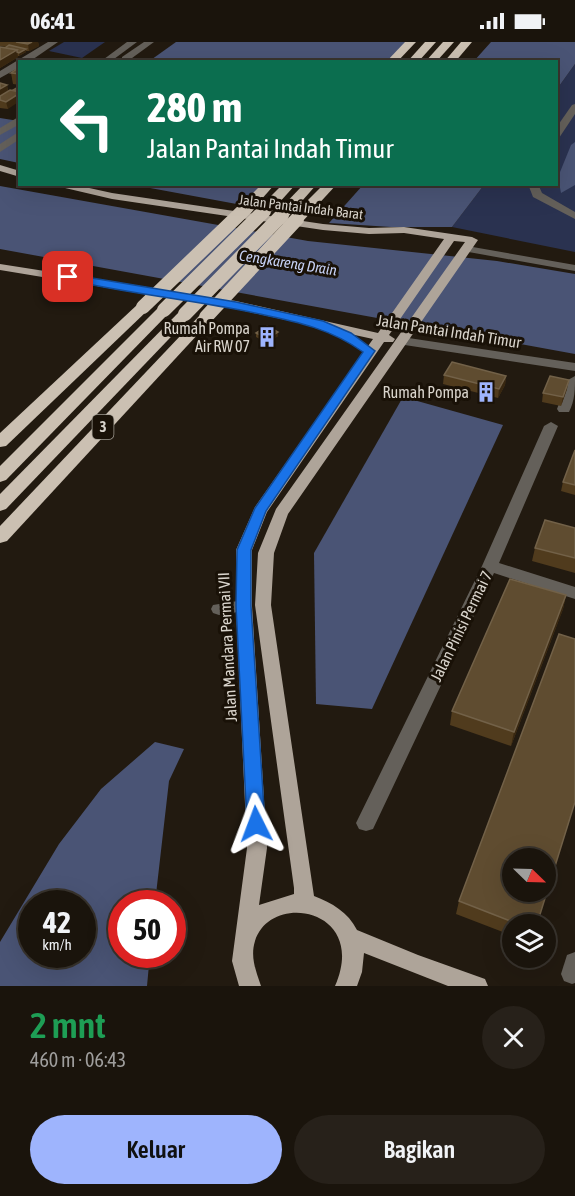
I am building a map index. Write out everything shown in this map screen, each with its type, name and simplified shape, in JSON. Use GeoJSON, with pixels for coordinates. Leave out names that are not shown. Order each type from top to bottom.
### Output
{"type":"FeatureCollection","features":[{"type":"Feature","properties":{"kind":"highway"},"geometry":{"type":"LineString","coordinates":[[393,60],[411,42]]}},
{"type":"Feature","properties":{"kind":"highway"},"geometry":{"type":"LineString","coordinates":[[414,60],[431,42]]}},
{"type":"Feature","properties":{"kind":"highway"},"geometry":{"type":"LineString","coordinates":[[432,60],[448,42]]}},
{"type":"Feature","properties":{"kind":"highway"},"geometry":{"type":"LineString","coordinates":[[451,60],[467,42]]}},
{"type":"Feature","properties":{"kind":"highway"},"geometry":{"type":"LineString","coordinates":[[0,442],[267,186]]}},
{"type":"Feature","properties":{"kind":"highway","name":"3"},"geometry":{"type":"LineString","coordinates":[[0,476],[288,186]]}},
{"type":"Feature","properties":{"kind":"highway","name":"3"},"geometry":{"type":"LineString","coordinates":[[0,505],[309,186]]}},
{"type":"Feature","properties":{"kind":"highway","name":"3"},"geometry":{"type":"LineString","coordinates":[[0,537],[329,186]]}},
{"type":"Feature","properties":{"kind":"main road"},"geometry":{"type":"LineString","coordinates":[[0,168],[18,173]]}},
{"type":"Feature","properties":{"kind":"main road"},"geometry":{"type":"LineString","coordinates":[[0,177],[18,180]]}},
{"type":"Feature","properties":{"kind":"main road","name":"Jalan Pantai Indah Barat"},"geometry":{"type":"LineString","coordinates":[[64,186],[199,209],[369,231],[467,248]]}},
{"type":"Feature","properties":{"kind":"main road","name":"Jalan Mandara Permai VII"},"geometry":{"type":"LineString","coordinates":[[250,986],[242,972],[240,954],[257,848],[244,606],[244,550],[260,511],[369,351],[446,245]]}},
{"type":"Feature","properties":{"kind":"main road"},"geometry":{"type":"LineString","coordinates":[[304,903],[304,888],[263,605],[266,553],[281,513],[467,248]]}},
{"type":"Feature","properties":{"kind":"main road","name":"Jalan Pantai Indah Timur"},"geometry":{"type":"LineString","coordinates":[[0,267],[163,292],[319,324],[384,331],[402,341]]}},
{"type":"Feature","properties":{"kind":"main road","name":"Jalan Pantai Indah Timur"},"geometry":{"type":"LineString","coordinates":[[319,324],[347,336],[369,351]]}},
{"type":"Feature","properties":{"kind":"main road"},"geometry":{"type":"LineString","coordinates":[[244,938],[251,925],[274,907],[289,903],[304,903],[320,907],[339,919],[351,937],[355,954],[353,971],[346,986]]}},
{"type":"Feature","properties":{"kind":"main road"},"geometry":{"type":"LineString","coordinates":[[351,937],[415,964],[477,986]]}},
{"type":"Feature","properties":{"kind":"street"},"geometry":{"type":"LineString","coordinates":[[24,60],[54,42]]}},
{"type":"Feature","properties":{"kind":"street"},"geometry":{"type":"LineString","coordinates":[[107,60],[133,42]]}},
{"type":"Feature","properties":{"kind":"street"},"geometry":{"type":"LineString","coordinates":[[125,60],[150,42]]}},
{"type":"Feature","properties":{"kind":"street"},"geometry":{"type":"LineString","coordinates":[[0,75],[18,64]]}},
{"type":"Feature","properties":{"kind":"street"},"geometry":{"type":"LineString","coordinates":[[558,133],[575,107]]}},
{"type":"Feature","properties":{"kind":"street"},"geometry":{"type":"LineString","coordinates":[[0,132],[18,120]]}},
{"type":"Feature","properties":{"kind":"street"},"geometry":{"type":"LineString","coordinates":[[0,149],[18,136]]}},
{"type":"Feature","properties":{"kind":"street"},"geometry":{"type":"LineString","coordinates":[[534,186],[537,195],[575,216]]}},
{"type":"Feature","properties":{"kind":"street","name":"Jalan Pantai Indah Barat"},"geometry":{"type":"LineString","coordinates":[[467,248],[575,258]]}},
{"type":"Feature","properties":{"kind":"street","name":"Jalan Pantai Indah Barat"},"geometry":{"type":"LineString","coordinates":[[467,248],[575,268]]}},
{"type":"Feature","properties":{"kind":"street","name":"Jalan Pantai Indah Timur"},"geometry":{"type":"LineString","coordinates":[[402,341],[575,368]]}},
{"type":"Feature","properties":{"kind":"street"},"geometry":{"type":"LineString","coordinates":[[564,409],[574,384]]}},
{"type":"Feature","properties":{"kind":"street","name":"Jalan Pinisi Permai 7"},"geometry":{"type":"LineString","coordinates":[[366,824],[490,566],[551,426]]}},
{"type":"Feature","properties":{"kind":"street"},"geometry":{"type":"LineString","coordinates":[[490,566],[575,593]]}},
{"type":"Feature","properties":{"kind":"street"},"geometry":{"type":"LineString","coordinates":[[219,609],[244,606]]}},
{"type":"Feature","properties":{"kind":"shaded area"},"geometry":{"type":"Polygon","coordinates":[[[64,42],[105,42],[82,58],[49,51],[64,42]]]}},
{"type":"Feature","properties":{"kind":"shaded area"},"geometry":{"type":"Polygon","coordinates":[[[575,64],[575,252],[452,227],[483,186],[558,186],[558,88],[575,64]]]}},
{"type":"Feature","properties":{"kind":"water"},"geometry":{"type":"Polygon","coordinates":[[[176,42],[408,42],[390,60],[151,60],[176,42]]]}},
{"type":"Feature","properties":{"kind":"water"},"geometry":{"type":"Polygon","coordinates":[[[491,42],[575,42],[575,64],[558,88],[558,60],[475,60],[491,42]]]}},
{"type":"Feature","properties":{"kind":"water"},"geometry":{"type":"Polygon","coordinates":[[[0,118],[18,121],[18,163],[0,159],[0,118]]]}},
{"type":"Feature","properties":{"kind":"water"},"geometry":{"type":"Polygon","coordinates":[[[575,142],[575,185],[561,193],[558,177],[571,145],[575,142]]]}},
{"type":"Feature","properties":{"kind":"water","name":"Cengkareng Drain"},"geometry":{"type":"Polygon","coordinates":[[[0,186],[308,241],[497,261],[575,274],[575,354],[0,249],[0,186]]]}},
{"type":"Feature","properties":{"kind":"water"},"geometry":{"type":"Polygon","coordinates":[[[139,186],[262,186],[242,205],[139,186]]]}},
{"type":"Feature","properties":{"kind":"water"},"geometry":{"type":"Polygon","coordinates":[[[362,186],[483,186],[452,227],[391,227],[329,223],[362,186]]]}},
{"type":"Feature","properties":{"kind":"water"},"geometry":{"type":"Polygon","coordinates":[[[403,397],[503,425],[372,709],[316,704],[314,553],[403,397]]]}},
{"type":"Feature","properties":{"kind":"water"},"geometry":{"type":"Polygon","coordinates":[[[155,742],[184,749],[169,781],[156,890],[108,890],[108,968],[149,968],[147,986],[0,986],[0,942],[18,912],[18,968],[96,968],[96,890],[31,890],[59,844],[101,789],[155,742]]]}},
{"type":"Feature","properties":{"kind":"building"},"geometry":{"type":"Polygon","coordinates":[[[9,45],[26,49],[19,53],[17,50],[5,48],[9,45]]]}},
{"type":"Feature","properties":{"kind":"building"},"geometry":{"type":"Polygon","coordinates":[[[0,47],[17,50],[0,60],[0,47]]]}},
{"type":"Feature","properties":{"kind":"building"},"geometry":{"type":"Polygon","coordinates":[[[10,90],[18,92],[18,94],[6,102],[0,100],[0,96],[10,90]]]}},
{"type":"Feature","properties":{"kind":"building"},"geometry":{"type":"Polygon","coordinates":[[[267,326],[278,332],[267,339],[256,333],[267,326]]]}},
{"type":"Feature","properties":{"kind":"building"},"geometry":{"type":"Polygon","coordinates":[[[452,362],[506,376],[499,389],[444,375],[452,362]]]}},
{"type":"Feature","properties":{"kind":"building"},"geometry":{"type":"Polygon","coordinates":[[[550,376],[569,380],[563,397],[543,393],[550,376]]]}},
{"type":"Feature","properties":{"kind":"building"},"geometry":{"type":"Polygon","coordinates":[[[575,450],[575,485],[563,482],[575,450]]]}},
{"type":"Feature","properties":{"kind":"building"},"geometry":{"type":"Polygon","coordinates":[[[545,520],[575,528],[575,558],[535,548],[545,520]]]}},
{"type":"Feature","properties":{"kind":"building"},"geometry":{"type":"Polygon","coordinates":[[[510,579],[566,595],[514,732],[452,711],[510,579]]]}},
{"type":"Feature","properties":{"kind":"building"},"geometry":{"type":"Polygon","coordinates":[[[559,634],[575,639],[575,802],[556,863],[556,848],[502,848],[502,902],[544,902],[540,914],[502,914],[502,918],[459,901],[559,634]]]}},
{"type":"Feature","properties":{"kind":"place","name":"Rumah Pompa Air RW 07"},"geometry":{"type":"Point","coordinates":[267,337]}},
{"type":"Feature","properties":{"kind":"place","name":"Rumah Pompa"},"geometry":{"type":"Point","coordinates":[486,392]}},
{"type":"Feature","properties":{"kind":"route"},"geometry":{"type":"LineString","coordinates":[[68,277],[236,305],[319,324],[347,336],[369,351],[260,511],[244,550],[244,606],[256,824]]}}]}
